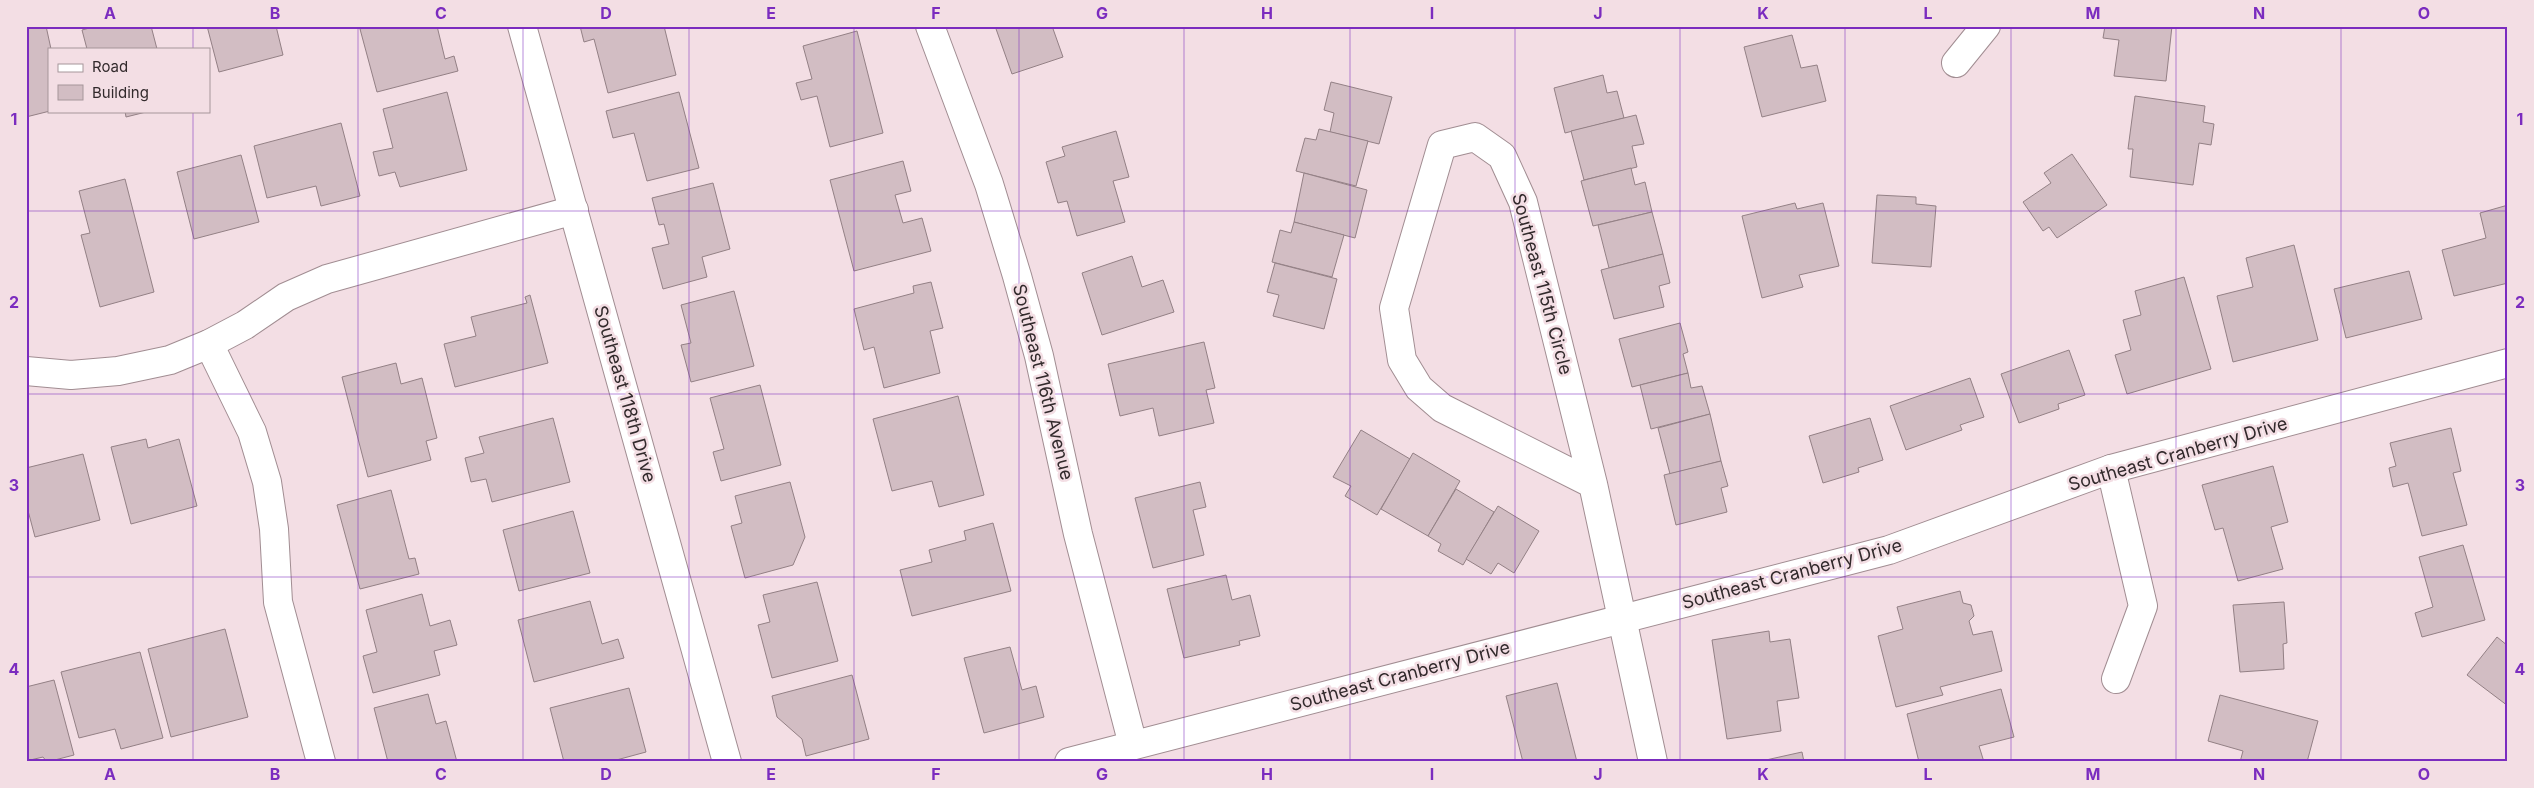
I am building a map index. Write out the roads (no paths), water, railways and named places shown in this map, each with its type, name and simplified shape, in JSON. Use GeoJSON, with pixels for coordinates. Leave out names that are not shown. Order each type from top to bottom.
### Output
{"type":"FeatureCollection","features":[{"type":"Feature","properties":{"kind":"street","name":"Southeast 118th Drive"},"geometry":{"type":"LineString","coordinates":[[522,26],[727,762]]}},
{"type":"Feature","properties":{"kind":"street","name":"Southeast 116th Avenue"},"geometry":{"type":"LineString","coordinates":[[930,26],[989,184],[1017,276],[1039,356],[1078,534],[1133,745]]}},
{"type":"Feature","properties":{"kind":"street"},"geometry":{"type":"LineString","coordinates":[[1956,64],[1986,26]]}},
{"type":"Feature","properties":{"kind":"street","name":"Southeast 115th Circle"},"geometry":{"type":"LineString","coordinates":[[1593,484],[1442,408],[1419,388],[1402,360],[1394,308],[1442,145],[1475,137],[1502,156],[1524,202],[1593,484],[1653,762]]}},
{"type":"Feature","properties":{"kind":"street"},"geometry":{"type":"LineString","coordinates":[[26,371],[71,375],[118,370],[170,360],[209,344],[245,325],[286,297],[327,279],[574,210]]}},
{"type":"Feature","properties":{"kind":"street"},"geometry":{"type":"LineString","coordinates":[[209,344],[252,432],[267,482],[274,529],[278,602],[313,760]]}},
{"type":"Feature","properties":{"kind":"street","name":"Southeast Cranberry Drive"},"geometry":{"type":"LineString","coordinates":[[1069,762],[1889,550],[2111,469],[2508,363]]}},
{"type":"Feature","properties":{"kind":"street"},"geometry":{"type":"LineString","coordinates":[[2111,469],[2143,606],[2116,679]]}}]}
